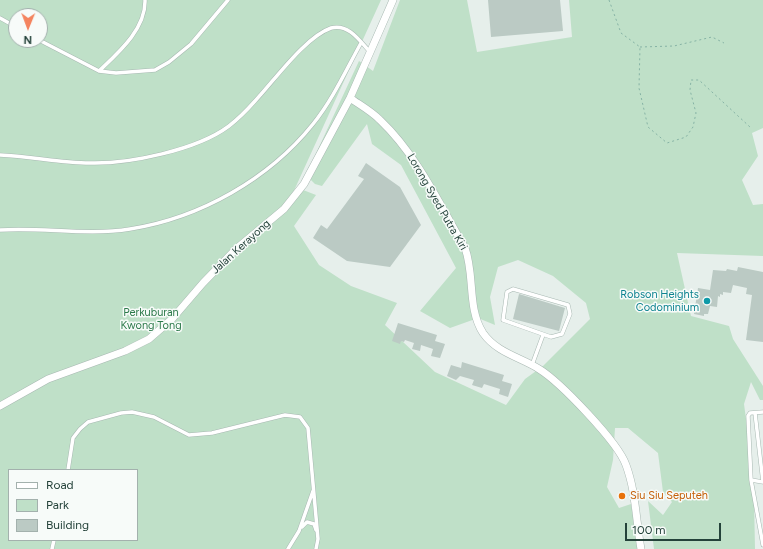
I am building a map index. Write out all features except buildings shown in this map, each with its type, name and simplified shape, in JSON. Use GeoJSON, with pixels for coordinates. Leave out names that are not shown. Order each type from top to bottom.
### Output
{"type":"FeatureCollection","features":[{"type":"Feature","properties":{"kind":"street","name":"Jalan Kerayong"},"geometry":{"type":"LineString","coordinates":[[0,406],[48,379],[125,351],[149,339],[162,329],[219,266],[248,238],[284,209],[296,196],[350,98],[393,0]]}},
{"type":"Feature","properties":{"kind":"street","name":"Lorong Syed Putra Kiri"},"geometry":{"type":"LineString","coordinates":[[350,98],[379,118],[396,137],[419,169],[465,248],[468,257],[472,302],[477,323],[484,335],[502,350],[538,368],[560,385],[616,448],[626,464],[633,492],[641,549]]}},
{"type":"Feature","properties":{"kind":"lane"},"geometry":{"type":"LineString","coordinates":[[99,71],[133,34],[142,18],[145,0]]}},
{"type":"Feature","properties":{"kind":"lane"},"geometry":{"type":"LineString","coordinates":[[48,45],[99,71],[116,73],[155,70],[169,62],[191,44],[228,0]]}},
{"type":"Feature","properties":{"kind":"lane"},"geometry":{"type":"LineString","coordinates":[[0,155],[88,163],[113,163],[188,146],[228,126],[255,102],[285,66],[312,40],[330,29],[340,27],[351,32],[370,52]]}},
{"type":"Feature","properties":{"kind":"lane"},"geometry":{"type":"LineString","coordinates":[[0,230],[18,229],[90,232],[130,230],[160,223],[204,207],[262,174],[300,138],[330,101],[361,43]]}},
{"type":"Feature","properties":{"kind":"lane"},"geometry":{"type":"LineString","coordinates":[[513,289],[568,304],[570,314],[562,334],[556,337],[543,335],[502,320],[507,292],[513,289]]}},
{"type":"Feature","properties":{"kind":"lane"},"geometry":{"type":"LineString","coordinates":[[532,366],[543,335]]}},
{"type":"Feature","properties":{"kind":"lane"},"geometry":{"type":"LineString","coordinates":[[68,469],[74,438],[80,429],[88,422],[121,413],[132,412],[154,417],[189,435],[212,433],[285,415],[300,417],[308,428],[318,538],[316,549]]}},
{"type":"Feature","properties":{"kind":"lane"},"geometry":{"type":"LineString","coordinates":[[763,412],[750,413],[748,416],[752,480],[763,544]]}},
{"type":"Feature","properties":{"kind":"lane"},"geometry":{"type":"LineString","coordinates":[[752,480],[763,482],[755,413]]}},
{"type":"Feature","properties":{"kind":"lane"},"geometry":{"type":"LineString","coordinates":[[299,531],[314,488]]}},
{"type":"Feature","properties":{"kind":"lane"},"geometry":{"type":"LineString","coordinates":[[288,549],[299,531],[307,522],[314,524],[318,538]]}},
{"type":"Feature","properties":{"kind":"path"},"geometry":{"type":"LineString","coordinates":[[609,0],[621,33],[640,47],[674,46],[712,37],[724,43]]}},
{"type":"Feature","properties":{"kind":"path"},"geometry":{"type":"LineString","coordinates":[[640,47],[639,88],[648,127],[667,143],[686,137],[693,127],[696,113],[690,90],[691,80],[699,80],[750,127]]}},
{"type":"Feature","properties":{"kind":"green space","name":"Perkuburan Kwong Tong"},"geometry":{"type":"Polygon","coordinates":[[[0,0],[381,0],[292,195],[298,188],[316,195],[294,226],[319,265],[351,286],[397,303],[385,325],[435,372],[506,405],[525,379],[543,366],[590,319],[586,303],[553,276],[518,260],[498,267],[490,297],[495,325],[478,318],[450,328],[420,311],[456,268],[401,165],[372,144],[367,124],[322,186],[315,184],[306,175],[359,61],[373,71],[400,0],[467,0],[477,52],[572,37],[569,0],[763,0],[763,128],[752,133],[758,156],[742,180],[753,205],[763,204],[763,256],[677,253],[691,316],[729,326],[733,339],[763,386],[763,400],[760,400],[751,382],[744,404],[748,434],[748,464],[754,500],[755,549],[654,549],[648,501],[663,515],[672,502],[663,492],[658,453],[628,428],[615,428],[613,460],[607,487],[619,508],[631,504],[639,549],[0,549],[0,0]]]}},
{"type":"Feature","properties":{"kind":"place","name":"Robson Heights Codominium"},"geometry":{"type":"Point","coordinates":[707,301]}},
{"type":"Feature","properties":{"kind":"place","name":"Siu Siu Seputeh"},"geometry":{"type":"Point","coordinates":[622,496]}}]}
